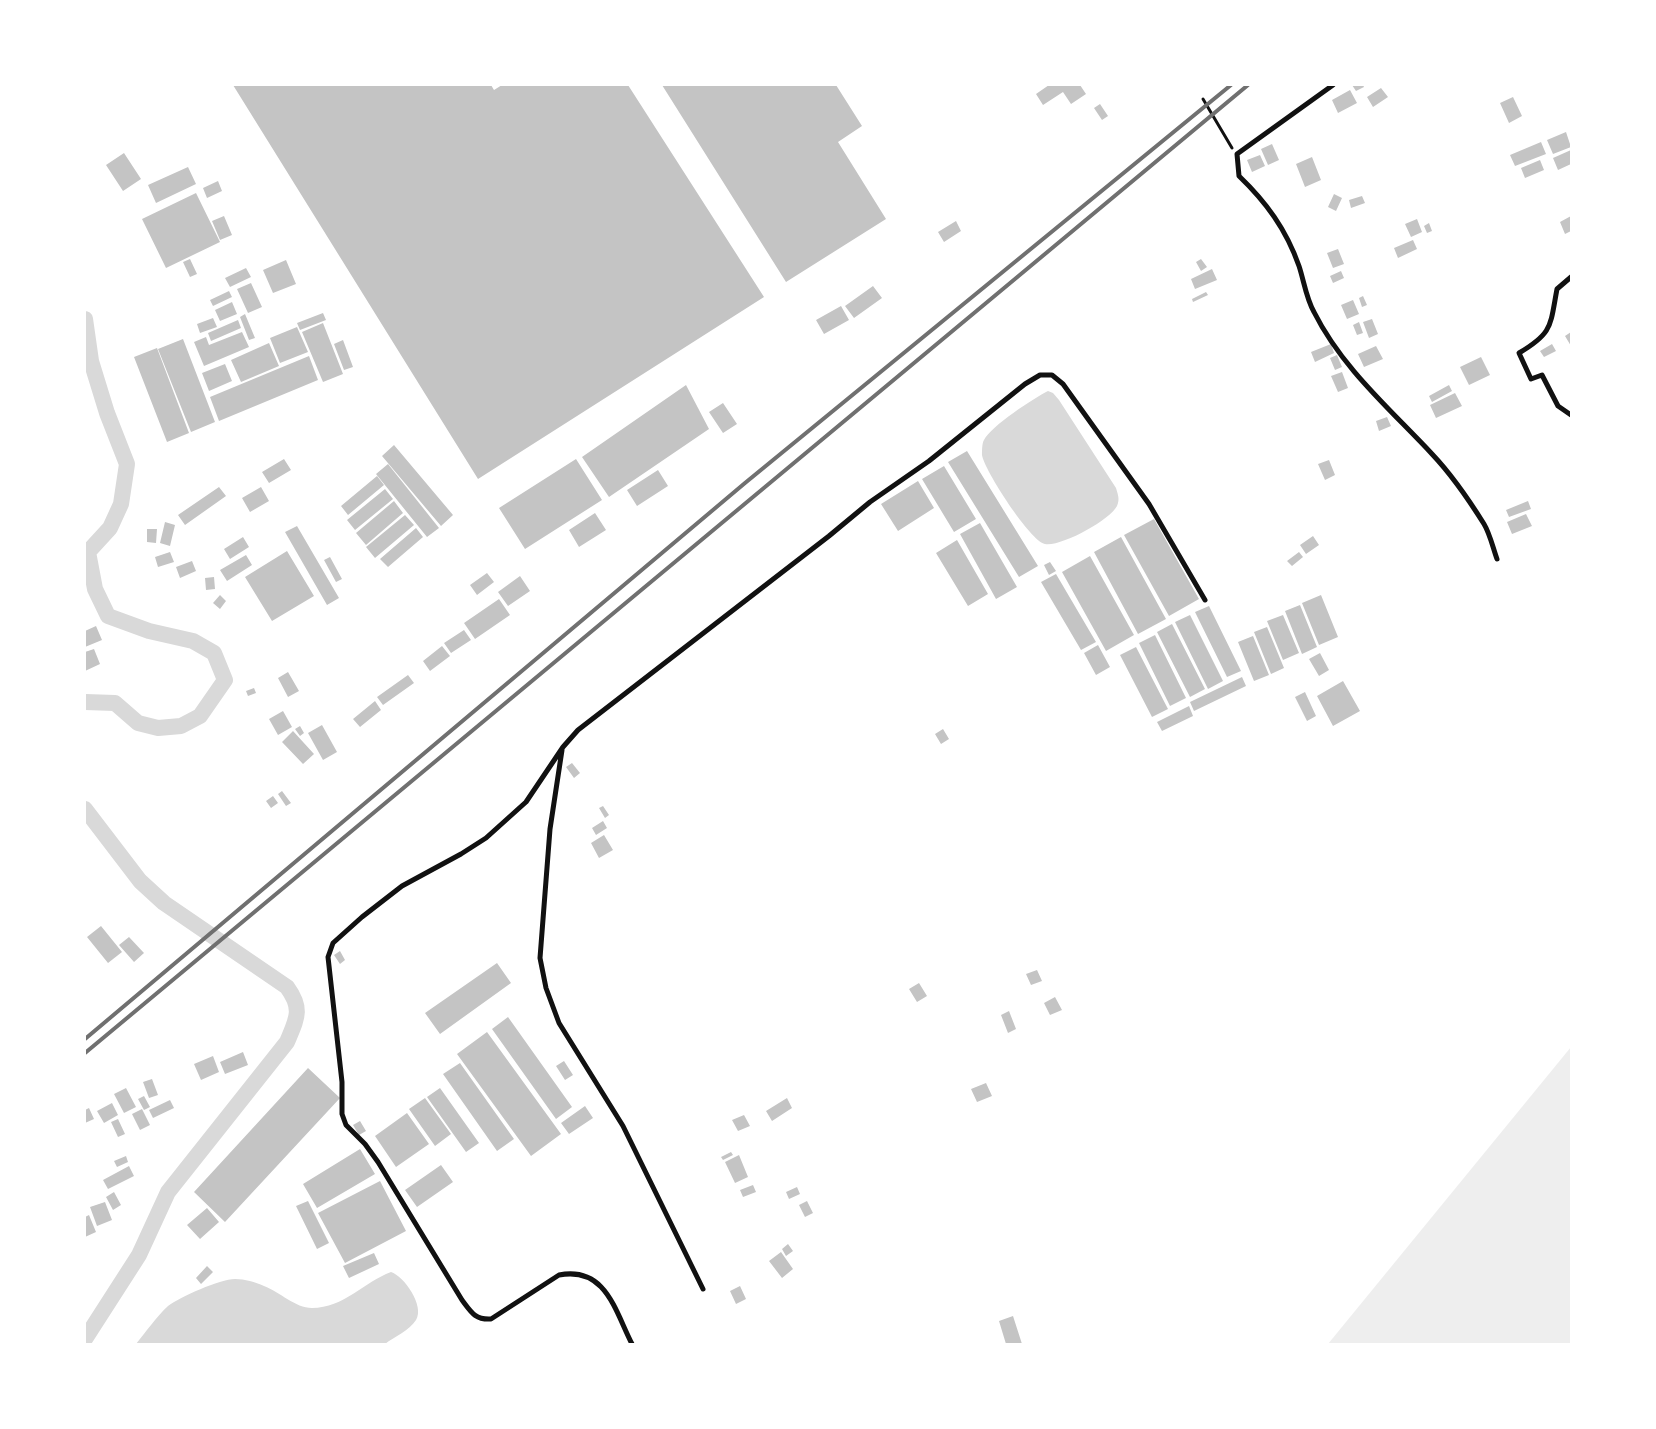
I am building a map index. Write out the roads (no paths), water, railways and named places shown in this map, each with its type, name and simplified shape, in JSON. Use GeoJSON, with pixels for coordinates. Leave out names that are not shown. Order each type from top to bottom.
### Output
{"type":"FeatureCollection","features":[{"type":"Feature","properties":{"kind":"street"},"geometry":{"type":"LineString","coordinates":[[1334,85],[1237,154],[1238,176],[1262,198],[1283,227],[1298,264],[1313,311],[1328,337],[1356,375],[1401,424],[1433,455],[1485,525],[1497,559]]}},
{"type":"Feature","properties":{"kind":"street"},"geometry":{"type":"LineString","coordinates":[[1571,277],[1557,289],[1552,320],[1546,333],[1540,340],[1519,353],[1531,379],[1542,375],[1558,406],[1571,415]]}},
{"type":"Feature","properties":{"kind":"street"},"geometry":{"type":"LineString","coordinates":[[632,1344],[604,1289],[587,1275],[559,1275],[491,1319],[481,1319],[473,1315],[403,1206],[378,1162],[365,1144],[346,1125],[341,1107],[342,1082],[328,958],[333,943],[362,917],[402,886],[486,838],[526,802],[562,747],[578,730],[870,502],[929,461],[1025,384],[1040,375],[1052,375],[1063,384],[1150,504],[1205,600]]}},
{"type":"Feature","properties":{"kind":"street"},"geometry":{"type":"LineString","coordinates":[[562,747],[550,829],[540,958],[546,988],[559,1023],[622,1126],[703,1289]]}},
{"type":"Feature","properties":{"kind":"waterway"},"geometry":{"type":"LineString","coordinates":[[85,319],[91,361],[107,413],[127,464],[121,504],[110,528],[88,552],[95,589],[108,616],[149,631],[193,641],[214,653],[225,680],[200,716],[181,726],[158,728],[138,723],[115,703],[85,702]]}},
{"type":"Feature","properties":{"kind":"waterway"},"geometry":{"type":"LineString","coordinates":[[85,809],[140,881],[164,903],[287,987],[297,1008],[296,1020],[287,1042],[168,1192],[139,1255],[85,1339]]}},
{"type":"Feature","properties":{"kind":"railway"},"geometry":{"type":"LineString","coordinates":[[85,1039],[745,483],[1231,85]]}},
{"type":"Feature","properties":{"kind":"railway"},"geometry":{"type":"LineString","coordinates":[[85,1053],[1248,85]]}}]}
